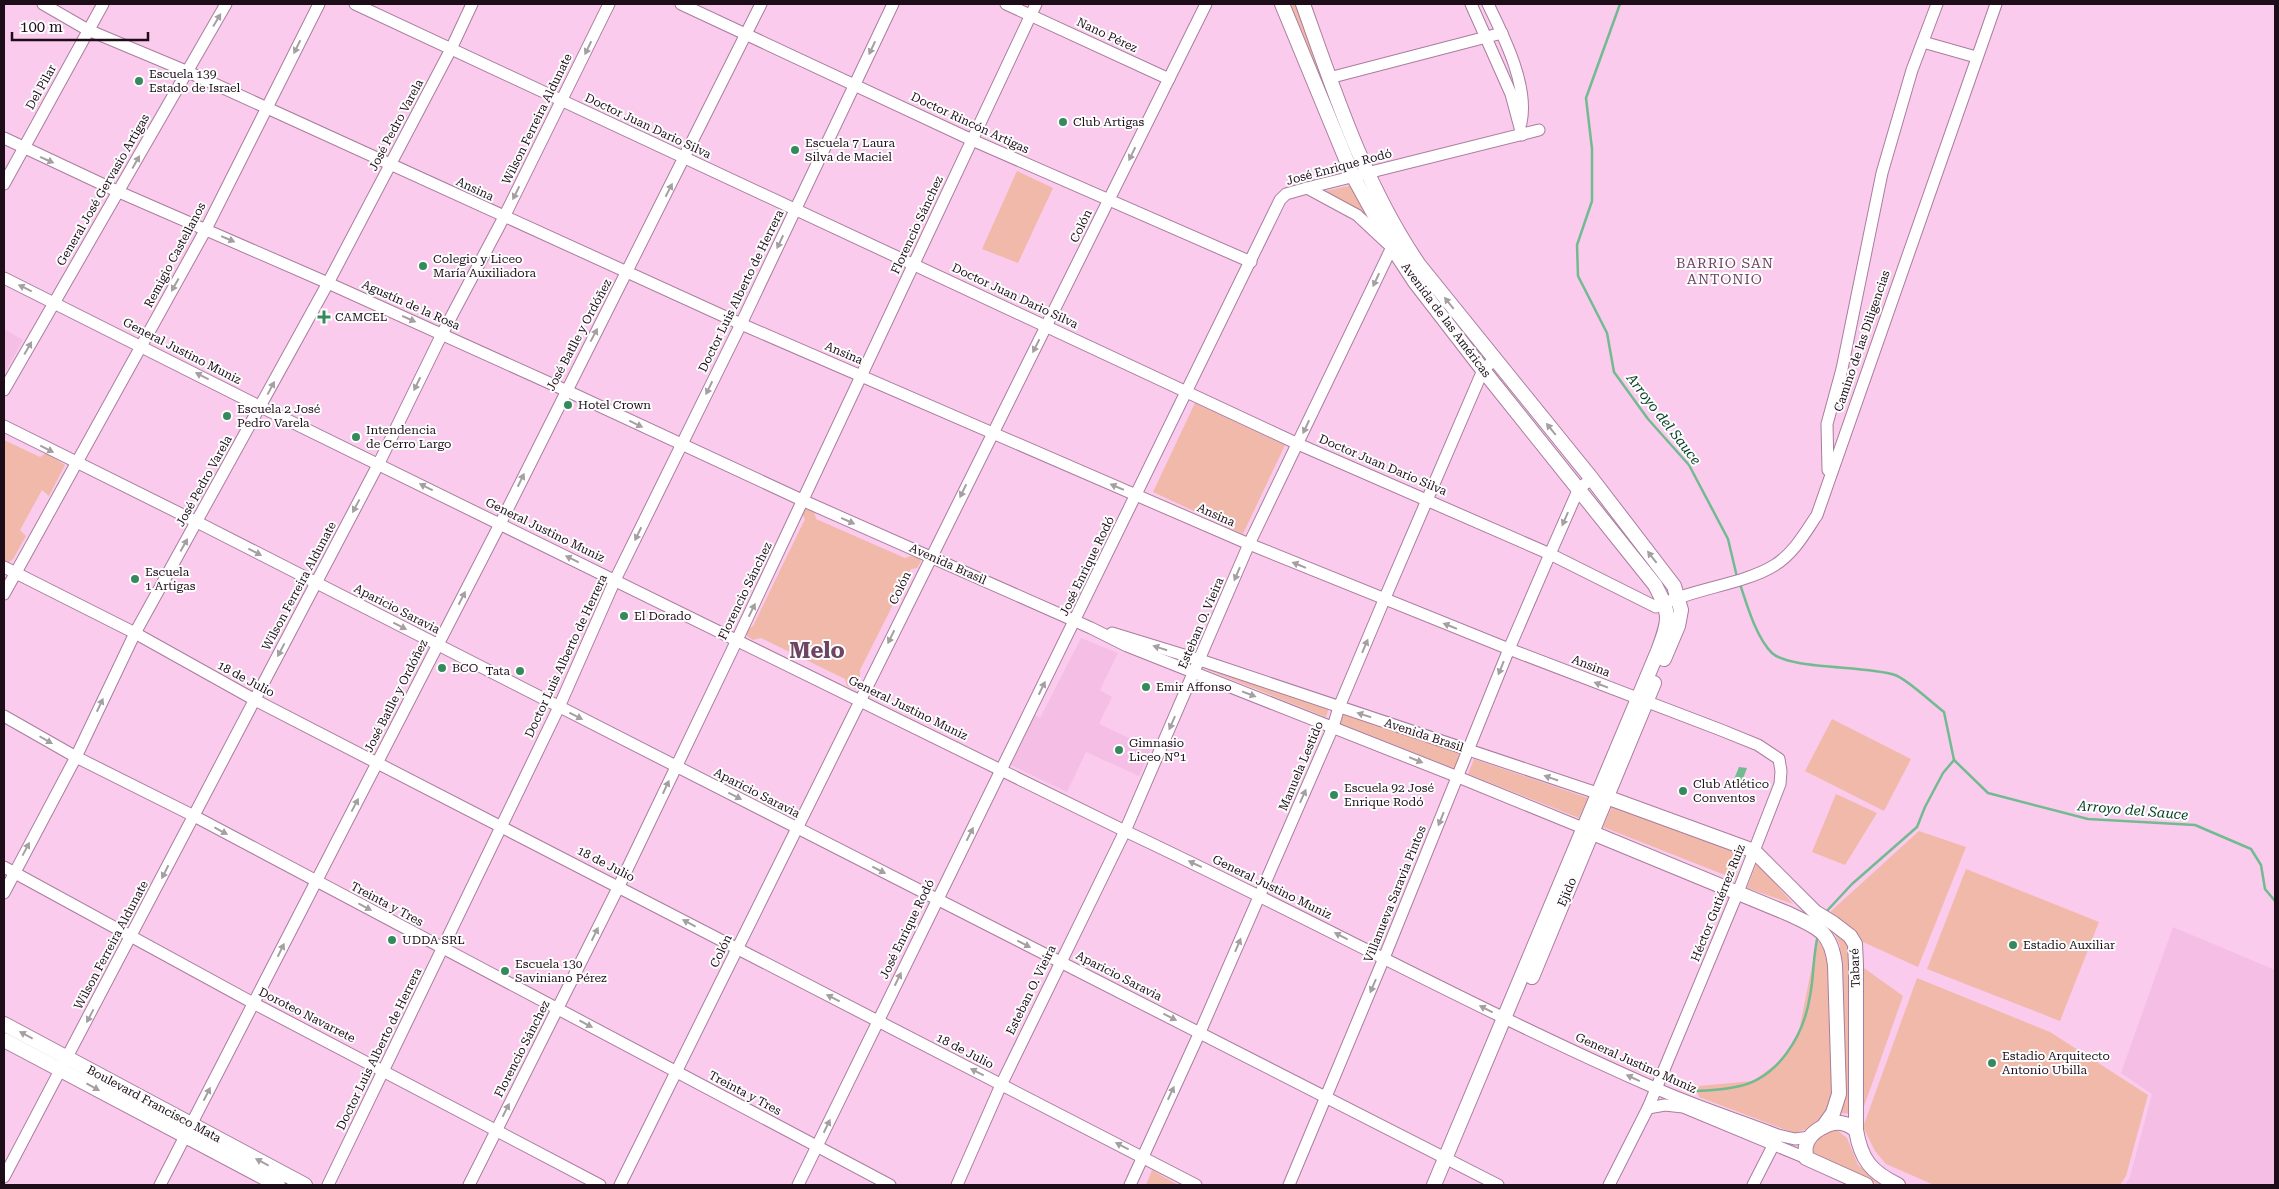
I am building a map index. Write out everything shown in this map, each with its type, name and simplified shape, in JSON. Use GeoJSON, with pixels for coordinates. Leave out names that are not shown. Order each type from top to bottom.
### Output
{"type":"FeatureCollection","features":[{"type":"Feature","properties":{"kind":"main road","name":"Avenida de las Américas"},"geometry":{"type":"LineString","coordinates":[[1282,4],[1360,174],[1396,243],[1483,370],[1655,584],[1665,603]]}},
{"type":"Feature","properties":{"kind":"main road","name":"Avenida de las Américas"},"geometry":{"type":"LineString","coordinates":[[1303,4],[1360,174]]}},
{"type":"Feature","properties":{"kind":"main road","name":"Avenida de las Américas"},"geometry":{"type":"LineString","coordinates":[[1396,243],[1419,265],[1592,479],[1669,578],[1679,597]]}},
{"type":"Feature","properties":{"kind":"main road","name":"Ejido"},"geometry":{"type":"LineString","coordinates":[[1434,1185],[1449,1161],[1642,701],[1678,626],[1681,610],[1679,597]]}},
{"type":"Feature","properties":{"kind":"main road","name":"Ejido"},"geometry":{"type":"LineString","coordinates":[[1642,701],[1668,624],[1665,603]]}},
{"type":"Feature","properties":{"kind":"main road","name":"Avenida Brasil"},"geometry":{"type":"LineString","coordinates":[[1602,795],[1754,851]]}},
{"type":"Feature","properties":{"kind":"main road","name":"Avenida Brasil"},"geometry":{"type":"LineString","coordinates":[[1587,830],[1738,892]]}},
{"type":"Feature","properties":{"kind":"main road","name":"Tabaré"},"geometry":{"type":"LineString","coordinates":[[1754,851],[1825,935],[1832,947],[1835,965],[1839,1094],[1833,1113],[1823,1127]]}},
{"type":"Feature","properties":{"kind":"main road","name":"Tabaré"},"geometry":{"type":"LineString","coordinates":[[1738,892],[1811,918],[1833,923],[1850,936],[1855,944],[1856,1130],[1859,1148],[1867,1164],[1880,1177],[1898,1185]]}},
{"type":"Feature","properties":{"kind":"main road","name":"Boulevard Francisco Mata"},"geometry":{"type":"LineString","coordinates":[[4,1024],[64,1064],[185,1138],[278,1185]]}},
{"type":"Feature","properties":{"kind":"main road","name":"Boulevard Francisco Mata"},"geometry":{"type":"LineString","coordinates":[[4,1040],[64,1064],[192,1124],[304,1185]]}},
{"type":"Feature","properties":{"kind":"main road"},"geometry":{"type":"LineString","coordinates":[[1856,1130],[1845,1124],[1833,1123],[1823,1127],[1810,1137],[1806,1145],[1806,1158],[1866,1185]]}},
{"type":"Feature","properties":{"kind":"main road","name":"Ejido"},"geometry":{"type":"LineString","coordinates":[[1444,1185],[1449,1161]]}},
{"type":"Feature","properties":{"kind":"street","name":"Ansina"},"geometry":{"type":"LineString","coordinates":[[43,4],[88,30],[186,71],[504,218],[741,324],[1249,544],[1384,600],[1642,701]]}},
{"type":"Feature","properties":{"kind":"street","name":"Del Pilar"},"geometry":{"type":"LineString","coordinates":[[4,184],[102,4]]}},
{"type":"Feature","properties":{"kind":"street","name":"General José Gervasio Artigas"},"geometry":{"type":"LineString","coordinates":[[4,390],[226,4]]}},
{"type":"Feature","properties":{"kind":"street","name":"Remigio Castellanos"},"geometry":{"type":"LineString","coordinates":[[4,594],[9,569],[76,463],[142,346],[206,229],[319,4]]}},
{"type":"Feature","properties":{"kind":"street","name":"Doctor Juan Dario Silva"},"geometry":{"type":"LineString","coordinates":[[355,4],[1188,391],[1298,444],[1550,554],[1656,607],[1665,603]]}},
{"type":"Feature","properties":{"kind":"street","name":"José Pedro Varela"},"geometry":{"type":"LineString","coordinates":[[4,892],[9,870],[76,756],[135,633],[328,283],[451,49],[472,4]]}},
{"type":"Feature","properties":{"kind":"street","name":"Wilson Ferreira Aldunate"},"geometry":{"type":"LineString","coordinates":[[4,1177],[379,463],[442,334],[504,218],[609,4]]}},
{"type":"Feature","properties":{"kind":"street","name":"Doctor Rincón Artigas"},"geometry":{"type":"LineString","coordinates":[[681,4],[972,140],[1250,262]]}},
{"type":"Feature","properties":{"kind":"street","name":"José Batlle y Ordóñez"},"geometry":{"type":"LineString","coordinates":[[160,1185],[255,1004],[315,881],[378,763],[500,524],[565,390],[627,273],[761,4]]}},
{"type":"Feature","properties":{"kind":"street","name":"Doctor Luis Alberto de Herrera"},"geometry":{"type":"LineString","coordinates":[[328,1185],[559,707],[615,580],[741,324],[893,4]]}},
{"type":"Feature","properties":{"kind":"street","name":"Nano Pérez"},"geometry":{"type":"LineString","coordinates":[[1006,4],[1169,78]]}},
{"type":"Feature","properties":{"kind":"street","name":"Florencio Sánchez"},"geometry":{"type":"LineString","coordinates":[[469,1185],[619,886],[804,501],[860,375],[914,265],[1036,4]]}},
{"type":"Feature","properties":{"kind":"street","name":"Colón"},"geometry":{"type":"LineString","coordinates":[[620,1185],[1206,4]]}},
{"type":"Feature","properties":{"kind":"street"},"geometry":{"type":"LineString","coordinates":[[1471,4],[1511,94],[1521,131]]}},
{"type":"Feature","properties":{"kind":"street"},"geometry":{"type":"LineString","coordinates":[[1488,4],[1502,33],[1523,99],[1524,109],[1521,131]]}},
{"type":"Feature","properties":{"kind":"street"},"geometry":{"type":"LineString","coordinates":[[1828,478],[1827,424],[1842,369],[1882,173],[1912,70],[1937,4]]}},
{"type":"Feature","properties":{"kind":"street","name":"Camino de las Diligencias"},"geometry":{"type":"LineString","coordinates":[[1665,603],[1750,575],[1776,564],[1798,545],[1817,515],[1828,478],[1996,4]]}},
{"type":"Feature","properties":{"kind":"street"},"geometry":{"type":"LineString","coordinates":[[1329,78],[1502,33]]}},
{"type":"Feature","properties":{"kind":"street"},"geometry":{"type":"LineString","coordinates":[[1923,42],[1976,57]]}},
{"type":"Feature","properties":{"kind":"street","name":"José Enrique Rodó"},"geometry":{"type":"LineString","coordinates":[[798,1185],[936,900],[1003,770],[1280,200],[1286,194],[1307,188],[1521,131],[1540,130]]}},
{"type":"Feature","properties":{"kind":"street","name":"Agustín de la Rosa"},"geometry":{"type":"LineString","coordinates":[[4,138],[23,149],[119,192],[442,334],[804,501]]}},
{"type":"Feature","properties":{"kind":"street"},"geometry":{"type":"LineString","coordinates":[[1307,188],[1357,215],[1396,243]]}},
{"type":"Feature","properties":{"kind":"street","name":"Esteban O. Vieira"},"geometry":{"type":"LineString","coordinates":[[957,1185],[1060,962],[1125,831],[1195,673],[1249,544],[1396,243]]}},
{"type":"Feature","properties":{"kind":"street","name":"General Justino Muniz"},"geometry":{"type":"LineString","coordinates":[[4,278],[261,407],[379,463],[1125,831],[1260,895],[1509,1021],[1656,1089],[1776,1140],[1806,1158]]}},
{"type":"Feature","properties":{"kind":"street","name":"Manuela Lestido"},"geometry":{"type":"LineString","coordinates":[[1130,1185],[1200,1032],[1333,727],[1339,707],[1483,370],[1495,359]]}},
{"type":"Feature","properties":{"kind":"street","name":"Aparicio Saravia"},"geometry":{"type":"LineString","coordinates":[[4,426],[197,522],[1498,1185]]}},
{"type":"Feature","properties":{"kind":"street"},"geometry":{"type":"LineString","coordinates":[[1579,488],[1592,479]]}},
{"type":"Feature","properties":{"kind":"street","name":"Villanueva Saravia Pintos"},"geometry":{"type":"LineString","coordinates":[[1289,1185],[1384,958],[1509,649],[1579,488]]}},
{"type":"Feature","properties":{"kind":"street","name":"Avenida Brasil"},"geometry":{"type":"LineString","coordinates":[[804,501],[1091,628],[1127,646],[1587,830]]}},
{"type":"Feature","properties":{"kind":"street","name":"18 de Julio"},"geometry":{"type":"LineString","coordinates":[[9,569],[135,633],[255,700],[1196,1185]]}},
{"type":"Feature","properties":{"kind":"street","name":"Avenida Brasil"},"geometry":{"type":"LineString","coordinates":[[1091,628],[1200,660],[1602,795]]}},
{"type":"Feature","properties":{"kind":"street","name":"Héctor Gutiérrez Ruiz"},"geometry":{"type":"LineString","coordinates":[[1609,1185],[1656,1089],[1738,892],[1780,784],[1782,771],[1778,759],[1758,745],[1642,701]]}},
{"type":"Feature","properties":{"kind":"street","name":"Treinta y Tres"},"geometry":{"type":"LineString","coordinates":[[4,716],[76,756],[194,816],[890,1185]]}},
{"type":"Feature","properties":{"kind":"street","name":"Doroteo Navarrete"},"geometry":{"type":"LineString","coordinates":[[9,870],[255,1004],[600,1185]]}},
{"type":"Feature","properties":{"kind":"street","name":"General Justino Muniz"},"geometry":{"type":"LineString","coordinates":[[1648,1108],[1665,1105],[1683,1107],[1776,1140],[1810,1137]]}},
{"type":"Feature","properties":{"kind":"street"},"geometry":{"type":"LineString","coordinates":[[1753,1185],[1776,1140]]}},
{"type":"Feature","properties":{"kind":"shaded area"},"geometry":{"type":"Polygon","coordinates":[[[1285,4],[1298,4],[1363,171],[1357,172],[1285,4]]]}},
{"type":"Feature","properties":{"kind":"shaded area"},"geometry":{"type":"Polygon","coordinates":[[[1017,171],[1053,188],[1018,263],[982,249],[1017,171]]]}},
{"type":"Feature","properties":{"kind":"shaded area"},"geometry":{"type":"Polygon","coordinates":[[[1353,185],[1378,229],[1325,191],[1353,185]]]}},
{"type":"Feature","properties":{"kind":"shaded area"},"geometry":{"type":"Polygon","coordinates":[[[4,329],[23,340],[4,374],[4,329]]]}},
{"type":"Feature","properties":{"kind":"shaded area"},"geometry":{"type":"Polygon","coordinates":[[[1195,403],[1285,445],[1243,534],[1153,492],[1195,403]]]}},
{"type":"Feature","properties":{"kind":"shaded area"},"geometry":{"type":"Polygon","coordinates":[[[4,440],[40,457],[46,453],[65,465],[49,496],[42,490],[20,530],[26,536],[13,559],[8,563],[4,562],[4,440]]]}},
{"type":"Feature","properties":{"kind":"shaded area"},"geometry":{"type":"Polygon","coordinates":[[[806,508],[814,511],[816,519],[905,558],[911,556],[919,558],[921,561],[917,568],[911,569],[860,670],[860,685],[856,689],[847,686],[845,679],[761,638],[753,640],[747,636],[747,630],[753,626],[805,519],[802,514],[806,508]]]}},
{"type":"Feature","properties":{"kind":"shaded area"},"geometry":{"type":"Polygon","coordinates":[[[1081,638],[1118,653],[1100,690],[1112,697],[1099,724],[1151,748],[1139,776],[1086,752],[1067,792],[1011,765],[1035,715],[1040,718],[1081,638]]]}},
{"type":"Feature","properties":{"kind":"shaded area"},"geometry":{"type":"Polygon","coordinates":[[[1209,667],[1329,708],[1326,717],[1208,670],[1209,667]]]}},
{"type":"Feature","properties":{"kind":"shaded area"},"geometry":{"type":"Polygon","coordinates":[[[1343,713],[1461,754],[1455,769],[1340,723],[1343,713]]]}},
{"type":"Feature","properties":{"kind":"shaded area"},"geometry":{"type":"Polygon","coordinates":[[[1832,719],[1911,759],[1884,811],[1805,771],[1832,719]]]}},
{"type":"Feature","properties":{"kind":"shaded area"},"geometry":{"type":"Polygon","coordinates":[[[1474,759],[1588,798],[1579,818],[1468,774],[1474,759]]]}},
{"type":"Feature","properties":{"kind":"shaded area"},"geometry":{"type":"Polygon","coordinates":[[[1739,767],[1747,768],[1741,784],[1737,782],[1732,784],[1739,767]]]}},
{"type":"Feature","properties":{"kind":"shaded area"},"geometry":{"type":"Polygon","coordinates":[[[1836,794],[1877,813],[1845,865],[1812,852],[1836,794]]]}},
{"type":"Feature","properties":{"kind":"shaded area"},"geometry":{"type":"Polygon","coordinates":[[[1612,806],[1744,852],[1735,879],[1603,827],[1612,806]]]}},
{"type":"Feature","properties":{"kind":"shaded area"},"geometry":{"type":"Polygon","coordinates":[[[1919,831],[1966,847],[1918,967],[1863,942],[1829,913],[1919,831]]]}},
{"type":"Feature","properties":{"kind":"shaded area"},"geometry":{"type":"Polygon","coordinates":[[[1757,862],[1793,904],[1747,888],[1757,862]]]}},
{"type":"Feature","properties":{"kind":"shaded area","name":"Estadio Auxiliar"},"geometry":{"type":"Polygon","coordinates":[[[1966,869],[2099,922],[2060,1021],[1927,969],[1966,869]]]}},
{"type":"Feature","properties":{"kind":"shaded area"},"geometry":{"type":"Polygon","coordinates":[[[1832,927],[1851,943],[1852,1114],[1841,1113],[1842,1029],[1840,946],[1832,927]]]}},
{"type":"Feature","properties":{"kind":"shaded area"},"geometry":{"type":"Polygon","coordinates":[[[2173,927],[2275,970],[2275,1185],[2125,1185],[2130,1177],[2152,1094],[2121,1073],[2173,927]]]}},
{"type":"Feature","properties":{"kind":"shaded area"},"geometry":{"type":"Polygon","coordinates":[[[1817,941],[1829,948],[1835,1089],[1830,1106],[1814,1127],[1794,1133],[1699,1097],[1697,1091],[1699,1086],[1753,1081],[1783,1059],[1799,1031],[1817,941]]]}},
{"type":"Feature","properties":{"kind":"shaded area"},"geometry":{"type":"Polygon","coordinates":[[[1864,968],[1903,996],[1861,1115],[1864,968]]]}},
{"type":"Feature","properties":{"kind":"shaded area","name":"Estadio Arquitecto Antonio Ubilla"},"geometry":{"type":"Polygon","coordinates":[[[1917,978],[2050,1032],[2148,1095],[2126,1176],[2120,1185],[1934,1185],[1886,1164],[1875,1151],[1863,1127],[1917,978]]]}},
{"type":"Feature","properties":{"kind":"shaded area"},"geometry":{"type":"Polygon","coordinates":[[[1837,1130],[1847,1138],[1858,1165],[1880,1185],[1812,1155],[1815,1142],[1825,1134],[1837,1130]]]}},
{"type":"Feature","properties":{"kind":"shaded area"},"geometry":{"type":"Polygon","coordinates":[[[1152,1170],[1178,1185],[1146,1185],[1152,1170]]]}},
{"type":"Feature","properties":{"kind":"waterway","name":"Arroyo del Sauce"},"geometry":{"type":"LineString","coordinates":[[1620,4],[1586,98],[1592,149],[1592,201],[1577,245],[1578,276],[1607,333],[1614,372],[1648,419],[1689,465],[1728,539],[1737,577]]}},
{"type":"Feature","properties":{"kind":"waterway","name":"Arroyo del Sauce"},"geometry":{"type":"LineString","coordinates":[[1740,584],[1757,630],[1772,653],[1781,658],[1811,665],[1866,670],[1895,675],[1913,686],[1944,712],[1954,760],[1988,793],[2088,819],[2195,825],[2251,849],[2261,865],[2265,889],[2275,901]]}},
{"type":"Feature","properties":{"kind":"waterway"},"geometry":{"type":"LineString","coordinates":[[1825,913],[1852,884],[1917,827],[1943,773],[1954,760]]}},
{"type":"Feature","properties":{"kind":"waterway"},"geometry":{"type":"LineString","coordinates":[[1697,1091],[1726,1089],[1750,1083],[1764,1075],[1786,1054],[1802,1026],[1807,1011],[1818,935]]}},
{"type":"Feature","properties":{"kind":"place","name":"Escuela 139 Estado de Israel"},"geometry":{"type":"Point","coordinates":[139,81]}},
{"type":"Feature","properties":{"kind":"place","name":"Club Artigas"},"geometry":{"type":"Point","coordinates":[1063,122]}},
{"type":"Feature","properties":{"kind":"place","name":"Escuela 7 Laura Silva de Maciel"},"geometry":{"type":"Point","coordinates":[795,150]}},
{"type":"Feature","properties":{"kind":"place","name":"Colegio y Liceo María Auxiliadora"},"geometry":{"type":"Point","coordinates":[423,266]}},
{"type":"Feature","properties":{"kind":"place","name":"CAMCEL"},"geometry":{"type":"Point","coordinates":[324,317]}},
{"type":"Feature","properties":{"kind":"place","name":"Hotel Crown"},"geometry":{"type":"Point","coordinates":[568,405]}},
{"type":"Feature","properties":{"kind":"place","name":"Escuela 2 José Pedro Varela"},"geometry":{"type":"Point","coordinates":[227,416]}},
{"type":"Feature","properties":{"kind":"place","name":"Intendencia de Cerro Largo"},"geometry":{"type":"Point","coordinates":[356,437]}},
{"type":"Feature","properties":{"kind":"place","name":"Escuela 1 Artigas"},"geometry":{"type":"Point","coordinates":[135,579]}},
{"type":"Feature","properties":{"kind":"place","name":"El Dorado"},"geometry":{"type":"Point","coordinates":[624,616]}},
{"type":"Feature","properties":{"kind":"place","name":"BCO"},"geometry":{"type":"Point","coordinates":[442,668]}},
{"type":"Feature","properties":{"kind":"place","name":"Tata"},"geometry":{"type":"Point","coordinates":[520,671]}},
{"type":"Feature","properties":{"kind":"place","name":"Emir Affonso"},"geometry":{"type":"Point","coordinates":[1146,687]}},
{"type":"Feature","properties":{"kind":"place","name":"Gimnasio Liceo Nº1"},"geometry":{"type":"Point","coordinates":[1119,750]}},
{"type":"Feature","properties":{"kind":"place","name":"Club Atlético Conventos"},"geometry":{"type":"Point","coordinates":[1683,791]}},
{"type":"Feature","properties":{"kind":"place","name":"Escuela 92 José Enrique Rodó"},"geometry":{"type":"Point","coordinates":[1334,795]}},
{"type":"Feature","properties":{"kind":"place","name":"UDDA SRL"},"geometry":{"type":"Point","coordinates":[392,940]}},
{"type":"Feature","properties":{"kind":"place","name":"Estadio Auxiliar"},"geometry":{"type":"Point","coordinates":[2013,945]}},
{"type":"Feature","properties":{"kind":"place","name":"Escuela 130 Saviniano Pérez"},"geometry":{"type":"Point","coordinates":[505,971]}},
{"type":"Feature","properties":{"kind":"place","name":"Estadio Arquitecto Antonio Ubilla"},"geometry":{"type":"Point","coordinates":[1992,1063]}},
{"type":"Feature","properties":{"kind":"district","name":"BARRIO SAN ANTONIO"},"geometry":{"type":"Point","coordinates":[1725,272]}},
{"type":"Feature","properties":{"kind":"district","name":"Melo"},"geometry":{"type":"Point","coordinates":[817,650]}}]}
